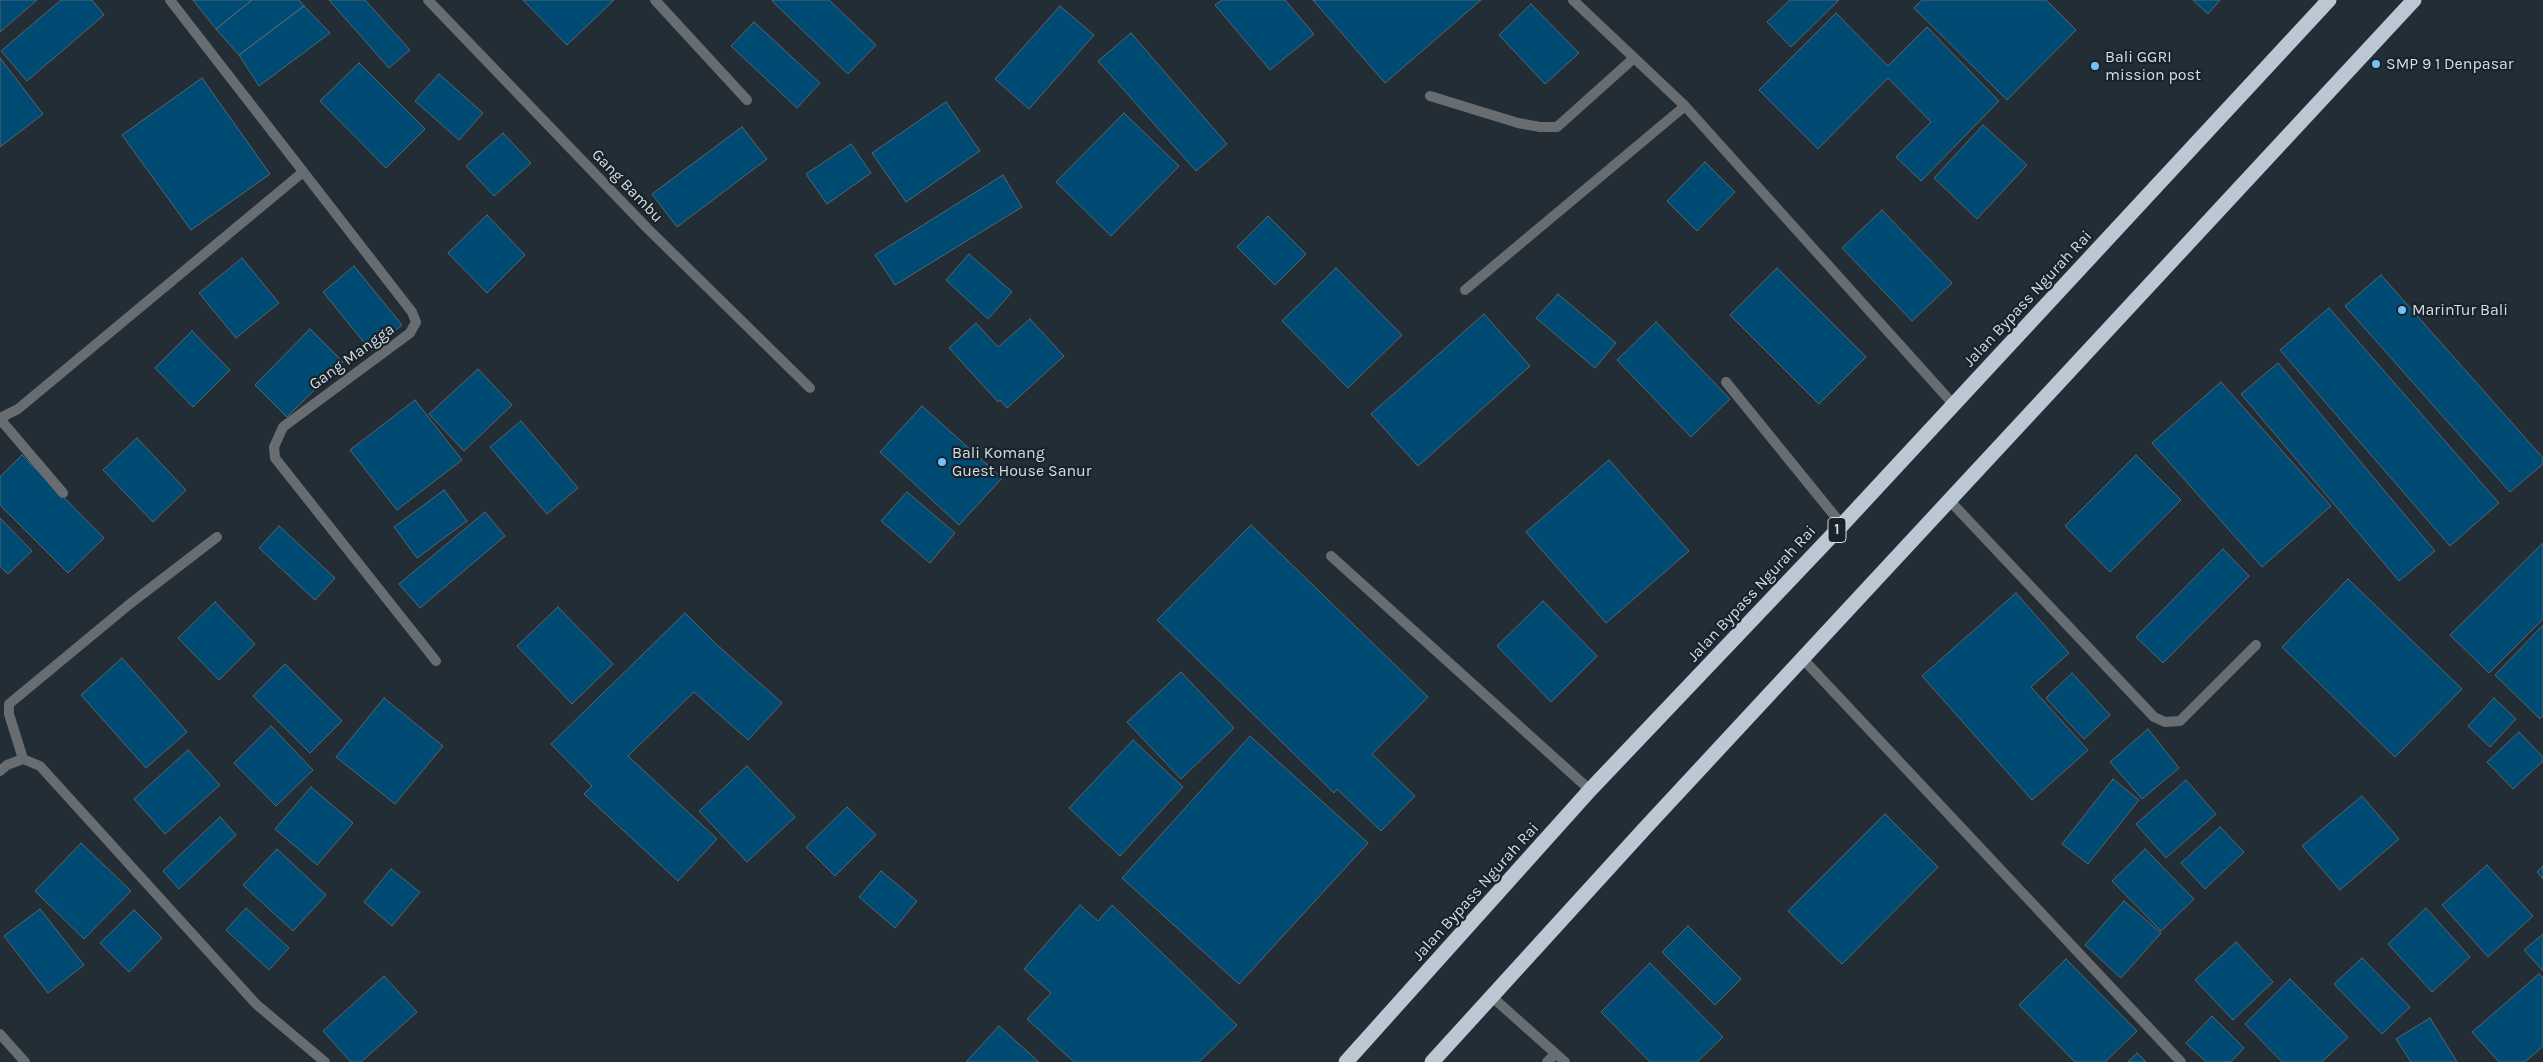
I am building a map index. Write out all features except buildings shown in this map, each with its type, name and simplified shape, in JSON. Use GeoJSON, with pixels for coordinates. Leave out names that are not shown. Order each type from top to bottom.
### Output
{"type":"FeatureCollection","features":[{"type":"Feature","properties":{"kind":"highway","name":"Jalan Bypass Ngurah Rai"},"geometry":{"type":"LineString","coordinates":[[1346,1062],[1590,790],[1954,405],[2329,0]]}},
{"type":"Feature","properties":{"kind":"highway"},"geometry":{"type":"LineString","coordinates":[[1432,1062],[2414,0]]}},
{"type":"Feature","properties":{"kind":"street","name":"Gang Mangga"},"geometry":{"type":"LineString","coordinates":[[170,0],[412,312],[416,322],[410,333],[283,427],[277,438],[275,458],[436,661]]}},
{"type":"Feature","properties":{"kind":"street","name":"Gang Bambu"},"geometry":{"type":"LineString","coordinates":[[428,0],[647,228],[810,388]]}},
{"type":"Feature","properties":{"kind":"street"},"geometry":{"type":"LineString","coordinates":[[655,0],[747,100]]}},
{"type":"Feature","properties":{"kind":"street"},"geometry":{"type":"LineString","coordinates":[[1573,0],[1685,106],[1954,405]]}},
{"type":"Feature","properties":{"kind":"street"},"geometry":{"type":"LineString","coordinates":[[1430,96],[1518,123],[1540,127],[1557,126],[1634,58]]}},
{"type":"Feature","properties":{"kind":"street"},"geometry":{"type":"LineString","coordinates":[[1465,290],[1685,106]]}},
{"type":"Feature","properties":{"kind":"street"},"geometry":{"type":"LineString","coordinates":[[63,493],[0,418],[18,409],[303,172]]}},
{"type":"Feature","properties":{"kind":"street"},"geometry":{"type":"LineString","coordinates":[[1726,382],[1842,524]]}},
{"type":"Feature","properties":{"kind":"street"},"geometry":{"type":"LineString","coordinates":[[1950,501],[2154,718],[2165,722],[2180,722],[2256,646]]}},
{"type":"Feature","properties":{"kind":"street"},"geometry":{"type":"LineString","coordinates":[[23,759],[9,714],[9,704],[131,604],[217,537]]}},
{"type":"Feature","properties":{"kind":"street"},"geometry":{"type":"LineString","coordinates":[[1331,556],[1590,790]]}},
{"type":"Feature","properties":{"kind":"street"},"geometry":{"type":"LineString","coordinates":[[1803,659],[2181,1062]]}},
{"type":"Feature","properties":{"kind":"street"},"geometry":{"type":"LineString","coordinates":[[0,771],[7,765],[23,759],[40,766],[256,1004],[325,1062]]}},
{"type":"Feature","properties":{"kind":"street"},"geometry":{"type":"LineString","coordinates":[[1491,996],[1565,1062]]}},
{"type":"Feature","properties":{"kind":"street"},"geometry":{"type":"LineString","coordinates":[[0,1034],[24,1062]]}},
{"type":"Feature","properties":{"kind":"street"},"geometry":{"type":"LineString","coordinates":[[1547,1062],[1555,1054]]}},
{"type":"Feature","properties":{"kind":"place","name":"SMP 9 1 Denpasar"},"geometry":{"type":"Point","coordinates":[2376,64]}},
{"type":"Feature","properties":{"kind":"place","name":"Bali GGRI mission post"},"geometry":{"type":"Point","coordinates":[2095,66]}},
{"type":"Feature","properties":{"kind":"place","name":"MarinTur Bali"},"geometry":{"type":"Point","coordinates":[2402,310]}},
{"type":"Feature","properties":{"kind":"place","name":"Bali Komang Guest House Sanur"},"geometry":{"type":"Point","coordinates":[942,462]}}]}
